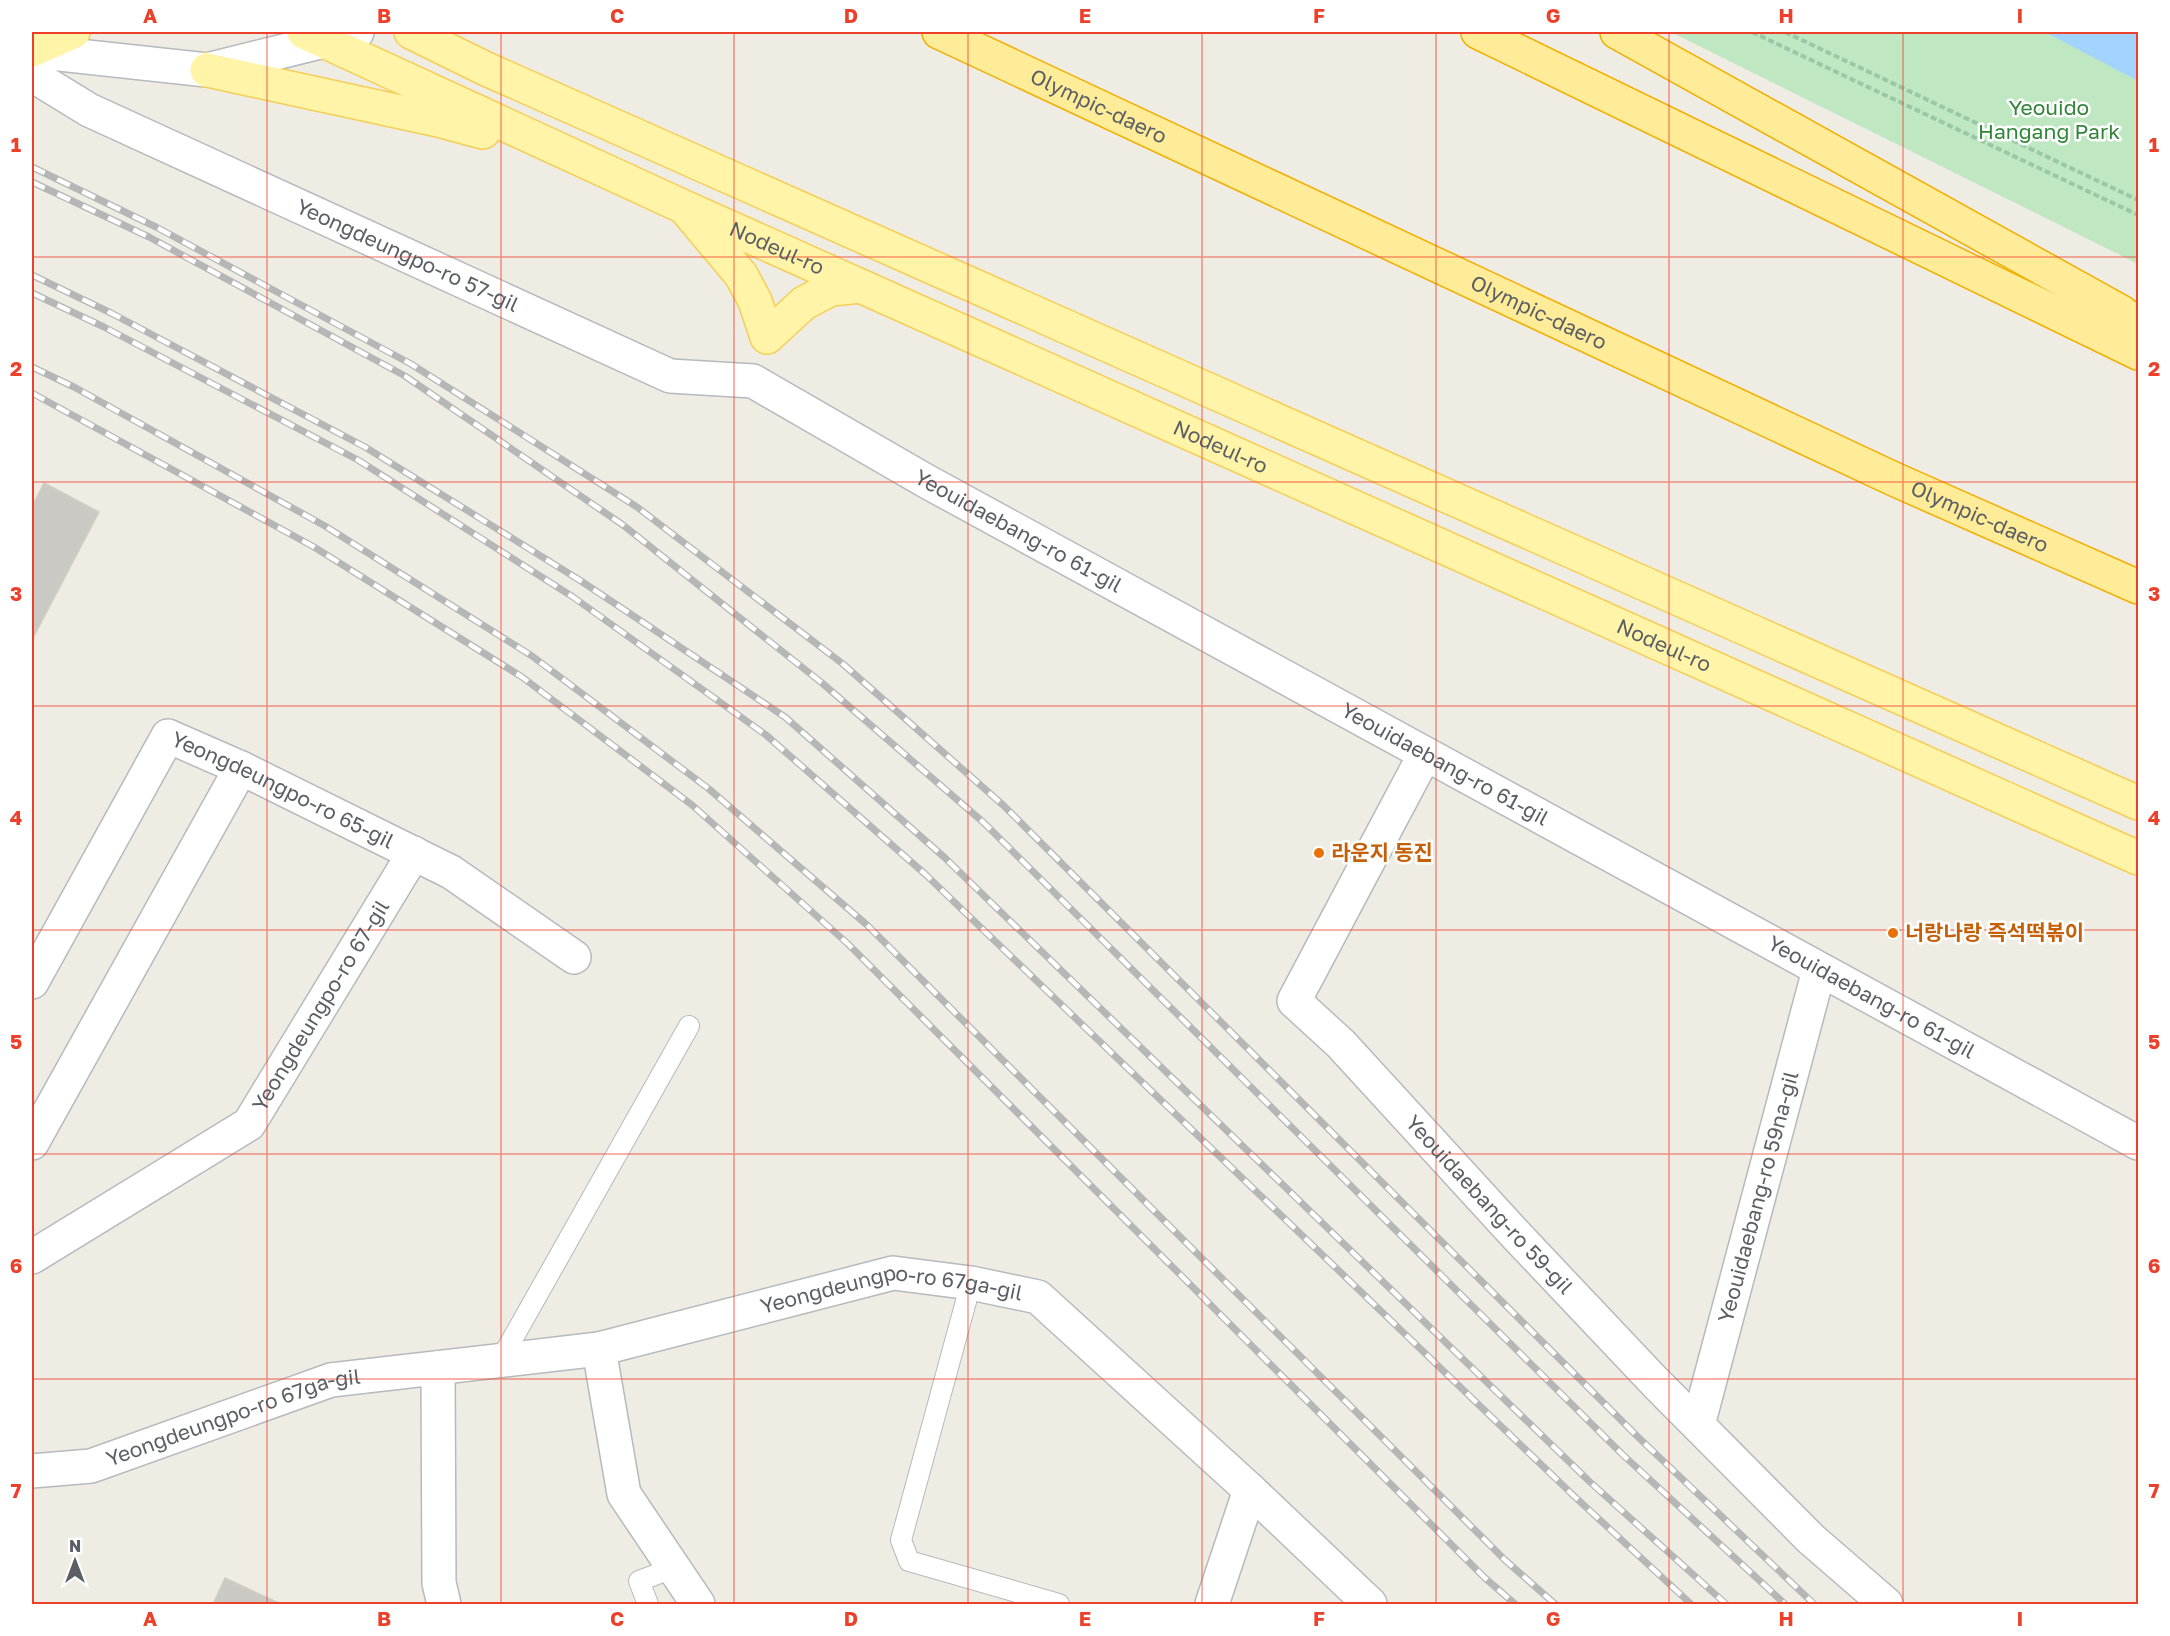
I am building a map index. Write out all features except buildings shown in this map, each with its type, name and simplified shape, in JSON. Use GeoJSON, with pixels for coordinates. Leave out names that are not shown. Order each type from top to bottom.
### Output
{"type":"FeatureCollection","features":[{"type":"Feature","properties":{"kind":"highway","name":"Olympic-daero"},"geometry":{"type":"LineString","coordinates":[[939,32],[1886,475],[2139,587]]}},
{"type":"Feature","properties":{"kind":"highway"},"geometry":{"type":"LineString","coordinates":[[1478,32],[2139,353]]}},
{"type":"Feature","properties":{"kind":"highway"},"geometry":{"type":"LineString","coordinates":[[1617,32],[2121,312],[2139,326]]}},
{"type":"Feature","properties":{"kind":"main road"},"geometry":{"type":"LineString","coordinates":[[32,51],[73,32]]}},
{"type":"Feature","properties":{"kind":"main road"},"geometry":{"type":"LineString","coordinates":[[411,32],[484,68],[2139,803]]}},
{"type":"Feature","properties":{"kind":"main road","name":"Nodeul-ro"},"geometry":{"type":"LineString","coordinates":[[314,36],[684,207],[2139,858]]}},
{"type":"Feature","properties":{"kind":"main road"},"geometry":{"type":"LineString","coordinates":[[207,70],[442,121],[573,156]]}},
{"type":"Feature","properties":{"kind":"main road"},"geometry":{"type":"LineString","coordinates":[[684,207],[741,275],[755,301],[767,337],[804,303],[831,289],[861,286]]}},
{"type":"Feature","properties":{"kind":"street"},"geometry":{"type":"LineString","coordinates":[[32,51],[207,70],[314,36],[357,32]]}},
{"type":"Feature","properties":{"kind":"street","name":"Yeongdeungpo-ro 57-gil"},"geometry":{"type":"LineString","coordinates":[[32,75],[88,110],[670,376],[753,381]]}},
{"type":"Feature","properties":{"kind":"street"},"geometry":{"type":"LineString","coordinates":[[753,381],[767,337]]}},
{"type":"Feature","properties":{"kind":"street","name":"Yeouidaebang-ro 61-gil"},"geometry":{"type":"LineString","coordinates":[[753,381],[926,481],[2139,1143]]}},
{"type":"Feature","properties":{"kind":"street","name":"Yeongdeungpo-ro 65-gil"},"geometry":{"type":"LineString","coordinates":[[32,982],[168,736],[241,768],[451,872],[574,957]]}},
{"type":"Feature","properties":{"kind":"street","name":"Yeouidaebang-ro 59-gil"},"geometry":{"type":"LineString","coordinates":[[1425,754],[1294,1001],[1341,1044],[1515,1234],[1698,1425],[1812,1539],[1886,1605]]}},
{"type":"Feature","properties":{"kind":"street"},"geometry":{"type":"LineString","coordinates":[[32,1143],[241,768]]}},
{"type":"Feature","properties":{"kind":"street","name":"Yeongdeungpo-ro 67-gil"},"geometry":{"type":"LineString","coordinates":[[32,1257],[249,1124],[414,853]]}},
{"type":"Feature","properties":{"kind":"street","name":"Yeouidaebang-ro 59na-gil"},"geometry":{"type":"LineString","coordinates":[[1698,1425],[1819,970]]}},
{"type":"Feature","properties":{"kind":"street","name":"Yeongdeungpo-ro 67ga-gil"},"geometry":{"type":"LineString","coordinates":[[32,1470],[92,1466],[331,1380],[599,1350],[893,1273],[971,1283],[1038,1297],[1250,1490],[1370,1605]]}},
{"type":"Feature","properties":{"kind":"street"},"geometry":{"type":"LineString","coordinates":[[599,1350],[624,1494],[698,1605]]}},
{"type":"Feature","properties":{"kind":"street"},"geometry":{"type":"LineString","coordinates":[[438,1368],[439,1583],[444,1605]]}},
{"type":"Feature","properties":{"kind":"street"},"geometry":{"type":"LineString","coordinates":[[1212,1605],[1250,1490]]}},
{"type":"Feature","properties":{"kind":"lane"},"geometry":{"type":"LineString","coordinates":[[500,1360],[689,1026]]}},
{"type":"Feature","properties":{"kind":"lane"},"geometry":{"type":"LineString","coordinates":[[971,1283],[901,1540],[909,1561],[1059,1605]]}},
{"type":"Feature","properties":{"kind":"lane"},"geometry":{"type":"LineString","coordinates":[[648,1605],[639,1581],[674,1568]]}},
{"type":"Feature","properties":{"kind":"path"},"geometry":{"type":"LineString","coordinates":[[1752,32],[2139,215]]}},
{"type":"Feature","properties":{"kind":"path"},"geometry":{"type":"LineString","coordinates":[[1785,32],[2139,200]]}},
{"type":"Feature","properties":{"kind":"green space","name":"Yeouido Hangang Park"},"geometry":{"type":"Polygon","coordinates":[[[1671,32],[2138,32],[2138,264],[1671,32]]]}},
{"type":"Feature","properties":{"kind":"water"},"geometry":{"type":"Polygon","coordinates":[[[2045,32],[2138,32],[2138,81],[2045,32]]]}},
{"type":"Feature","properties":{"kind":"railway"},"geometry":{"type":"LineString","coordinates":[[32,167],[156,227],[411,364],[637,507],[843,664],[1003,805],[1639,1438],[1814,1604]]}},
{"type":"Feature","properties":{"kind":"railway"},"geometry":{"type":"LineString","coordinates":[[32,182],[149,237],[405,376],[623,525],[822,683],[983,822],[1622,1454],[1785,1604]]}},
{"type":"Feature","properties":{"kind":"railway"},"geometry":{"type":"LineString","coordinates":[[32,275],[111,313],[365,447],[581,581],[785,717],[944,857],[1590,1482],[1726,1604]]}},
{"type":"Feature","properties":{"kind":"railway"},"geometry":{"type":"LineString","coordinates":[[32,293],[104,327],[358,460],[573,597],[766,735],[925,874],[1575,1497],[1691,1604]]}},
{"type":"Feature","properties":{"kind":"railway"},"geometry":{"type":"LineString","coordinates":[[32,367],[74,387],[325,526],[532,656],[709,789],[867,925],[1505,1560],[1555,1604]]}},
{"type":"Feature","properties":{"kind":"railway"},"geometry":{"type":"LineString","coordinates":[[32,393],[314,547],[522,677],[692,805],[847,943],[1485,1578],[1515,1604]]}},
{"type":"Feature","properties":{"kind":"place","name":"라운지 동진"},"geometry":{"type":"Point","coordinates":[1319,853]}},
{"type":"Feature","properties":{"kind":"place","name":"너랑나랑 즉석떡볶이"},"geometry":{"type":"Point","coordinates":[1893,933]}}]}
